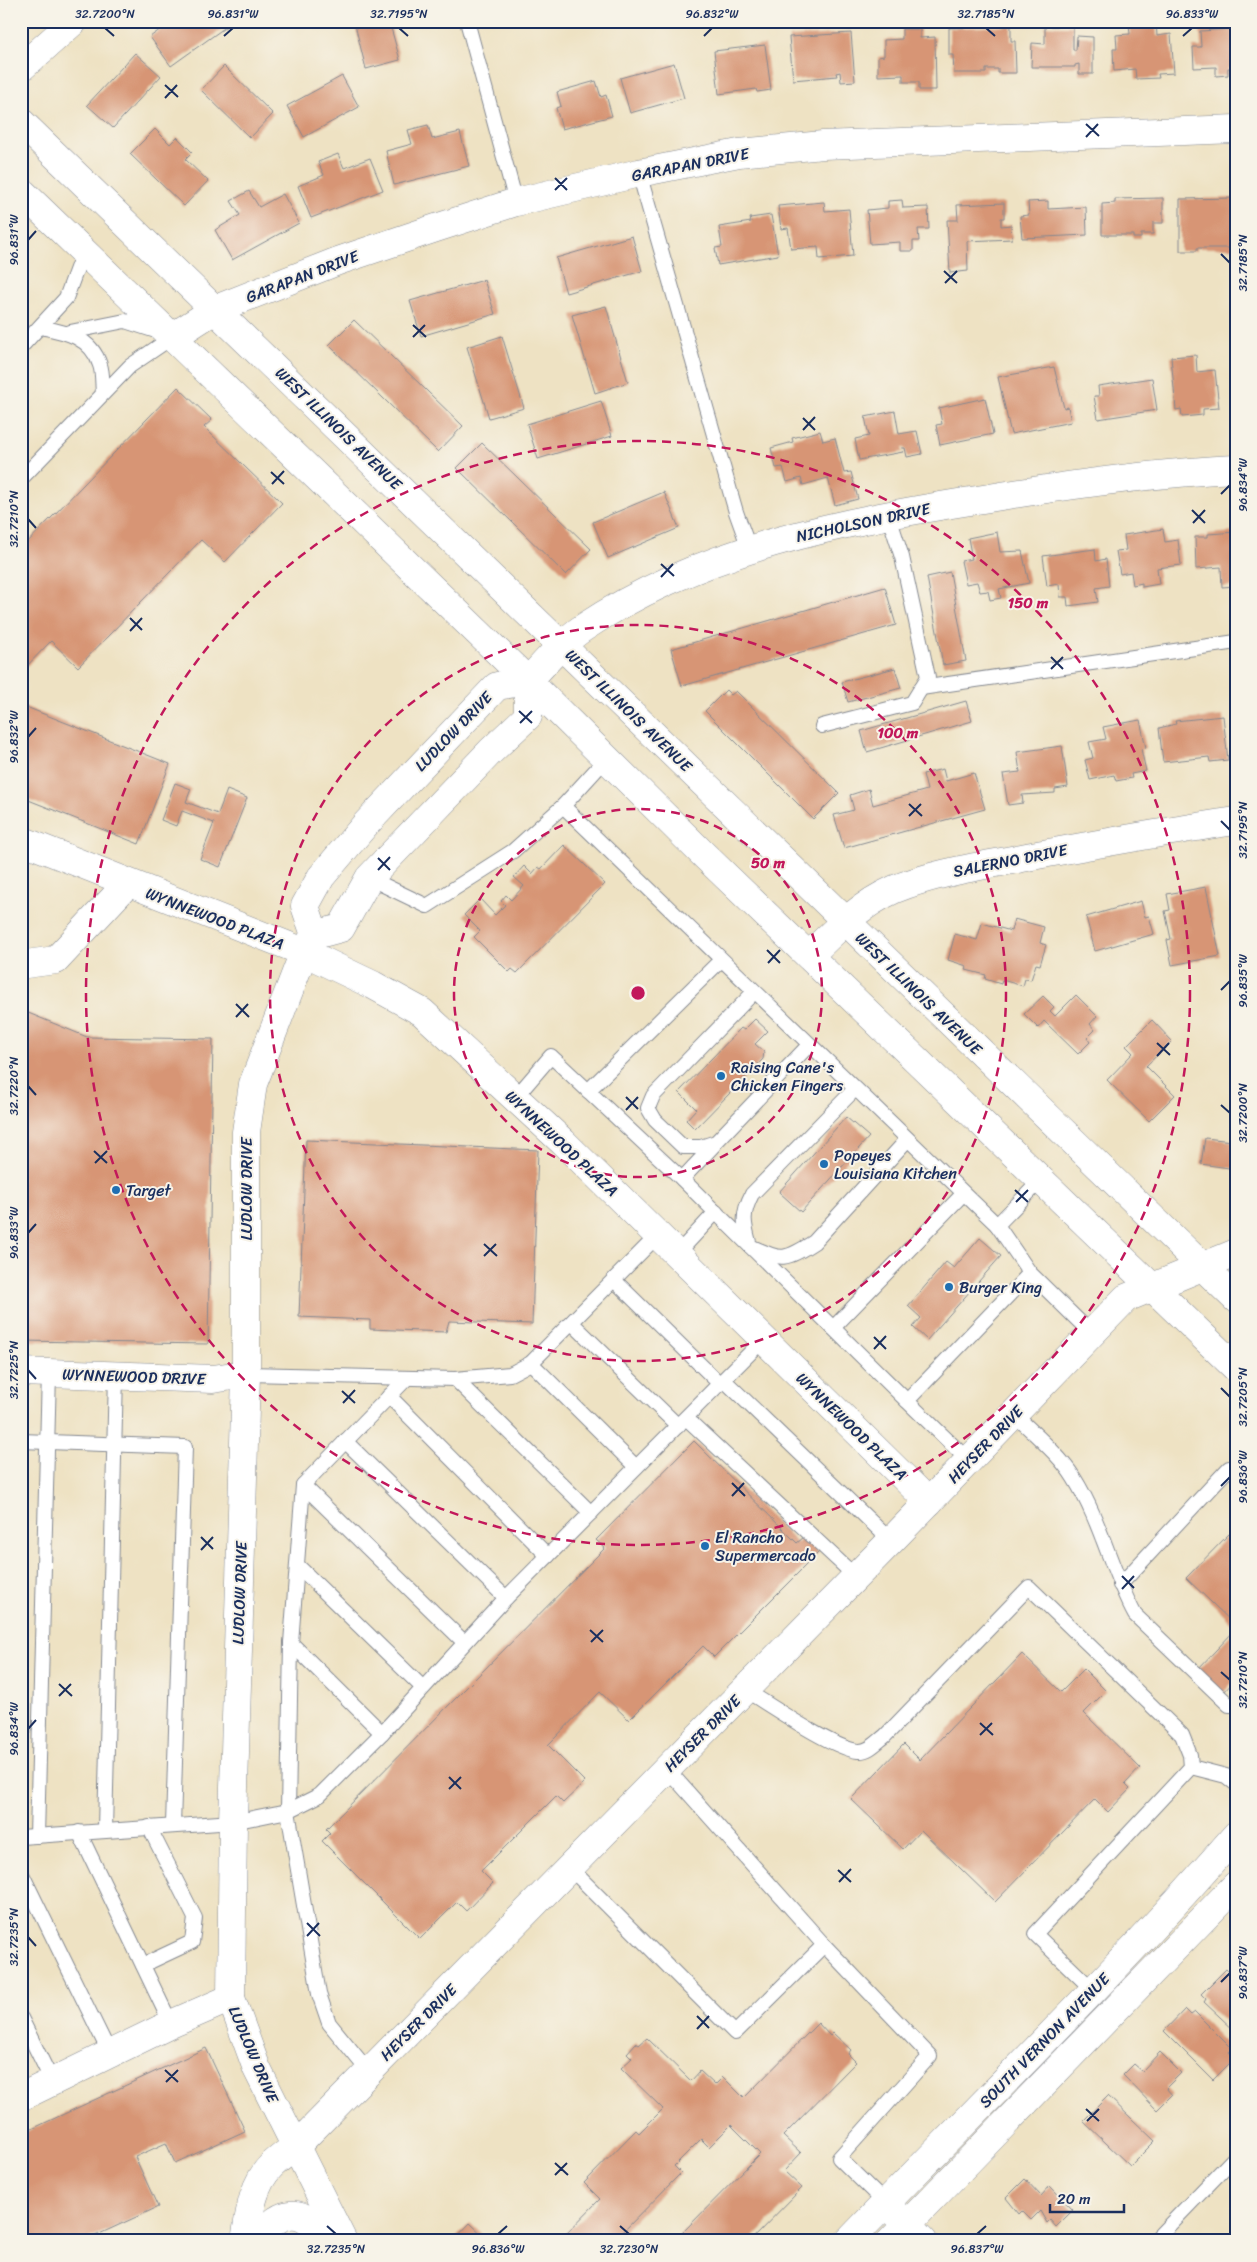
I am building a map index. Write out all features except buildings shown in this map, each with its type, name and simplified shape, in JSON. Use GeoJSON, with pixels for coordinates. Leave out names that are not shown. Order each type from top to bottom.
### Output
{"type":"FeatureCollection","features":[{"type":"Feature","properties":{"kind":"street"},"geometry":{"type":"LineString","coordinates":[[21,68],[74,21]]}},
{"type":"Feature","properties":{"kind":"street","name":"WEST ILLINOIS AVENUE"},"geometry":{"type":"LineString","coordinates":[[21,122],[1236,1300]]}},
{"type":"Feature","properties":{"kind":"street","name":"GARAPAN DRIVE"},"geometry":{"type":"LineString","coordinates":[[174,336],[216,309],[338,261],[516,202],[639,173],[739,153],[823,145],[1236,129]]}},
{"type":"Feature","properties":{"kind":"street"},"geometry":{"type":"LineString","coordinates":[[21,191],[83,252],[174,336],[808,956],[1236,1368]]}},
{"type":"Feature","properties":{"kind":"street","name":"NICHOLSON DRIVE"},"geometry":{"type":"LineString","coordinates":[[528,681],[581,629],[648,589],[749,548],[888,514],[1031,491],[1180,472],[1236,469]]}},
{"type":"Feature","properties":{"kind":"street"},"geometry":{"type":"LineString","coordinates":[[310,944],[341,928],[369,878],[491,751],[528,716],[528,681]]}},
{"type":"Feature","properties":{"kind":"street","name":"LUDLOW DRIVE"},"geometry":{"type":"LineString","coordinates":[[343,2241],[257,2069],[231,1998],[233,1822],[246,1374],[246,1132],[253,1084],[310,944],[305,906],[321,877],[365,825],[497,686],[528,681]]}},
{"type":"Feature","properties":{"kind":"street","name":"SALERNO DRIVE"},"geometry":{"type":"LineString","coordinates":[[808,956],[844,921],[866,905],[894,890],[941,874],[1157,832],[1236,821]]}},
{"type":"Feature","properties":{"kind":"street","name":"WYNNEWOOD PLAZA"},"geometry":{"type":"LineString","coordinates":[[21,840],[128,883],[310,944],[422,1012],[667,1244],[929,1502]]}},
{"type":"Feature","properties":{"kind":"street","name":"WYNNEWOOD PLAZA"},"geometry":{"type":"LineString","coordinates":[[21,961],[26,964],[56,960],[128,883]]}},
{"type":"Feature","properties":{"kind":"street"},"geometry":{"type":"LineString","coordinates":[[1204,1268],[1236,1253]]}},
{"type":"Feature","properties":{"kind":"street","name":"HEYSER DRIVE"},"geometry":{"type":"LineString","coordinates":[[245,2241],[250,2207],[270,2167],[296,2146],[570,1868],[969,1461],[1091,1333],[1126,1298],[1204,1268]]}},
{"type":"Feature","properties":{"kind":"street","name":"WYNNEWOOD DRIVE"},"geometry":{"type":"LineString","coordinates":[[21,1372],[213,1379],[246,1374]]}},
{"type":"Feature","properties":{"kind":"street","name":"SOUTH VERNON AVENUE"},"geometry":{"type":"LineString","coordinates":[[849,2241],[1092,1990],[1188,1889],[1236,1835]]}},
{"type":"Feature","properties":{"kind":"street","name":"SOUTH VERNON AVENUE"},"geometry":{"type":"LineString","coordinates":[[907,2235],[1236,1885]]}},
{"type":"Feature","properties":{"kind":"street"},"geometry":{"type":"LineString","coordinates":[[21,2097],[172,2024],[231,1998]]}},
{"type":"Feature","properties":{"kind":"street"},"geometry":{"type":"LineString","coordinates":[[885,2203],[907,2235]]}},
{"type":"Feature","properties":{"kind":"street"},"geometry":{"type":"LineString","coordinates":[[258,2241],[270,2225],[283,2215],[294,2213],[307,2219],[318,2229],[324,2241]]}},
{"type":"Feature","properties":{"kind":"lane"},"geometry":{"type":"LineString","coordinates":[[467,21],[516,202]]}},
{"type":"Feature","properties":{"kind":"lane"},"geometry":{"type":"LineString","coordinates":[[639,173],[736,512],[749,548]]}},
{"type":"Feature","properties":{"kind":"lane"},"geometry":{"type":"LineString","coordinates":[[21,347],[66,298],[83,252]]}},
{"type":"Feature","properties":{"kind":"lane"},"geometry":{"type":"LineString","coordinates":[[40,327],[70,332],[125,321],[174,336]]}},
{"type":"Feature","properties":{"kind":"lane"},"geometry":{"type":"LineString","coordinates":[[70,332],[90,347],[100,365],[103,393]]}},
{"type":"Feature","properties":{"kind":"lane"},"geometry":{"type":"LineString","coordinates":[[21,479],[130,366],[174,336]]}},
{"type":"Feature","properties":{"kind":"lane"},"geometry":{"type":"LineString","coordinates":[[822,726],[912,702],[928,677],[902,557],[888,514]]}},
{"type":"Feature","properties":{"kind":"lane"},"geometry":{"type":"LineString","coordinates":[[921,688],[1236,642]]}},
{"type":"Feature","properties":{"kind":"lane"},"geometry":{"type":"LineString","coordinates":[[369,878],[427,906],[513,851],[563,806],[606,759]]}},
{"type":"Feature","properties":{"kind":"lane"},"geometry":{"type":"LineString","coordinates":[[563,806],[997,1225],[1030,1273],[1091,1333]]}},
{"type":"Feature","properties":{"kind":"lane"},"geometry":{"type":"LineString","coordinates":[[588,1091],[721,960]]}},
{"type":"Feature","properties":{"kind":"lane"},"geometry":{"type":"LineString","coordinates":[[716,1142],[701,1147],[684,1147],[655,1120],[648,1108],[653,1096],[754,992]]}},
{"type":"Feature","properties":{"kind":"lane"},"geometry":{"type":"LineString","coordinates":[[682,1179],[809,1045]]}},
{"type":"Feature","properties":{"kind":"lane"},"geometry":{"type":"LineString","coordinates":[[515,1098],[551,1056],[682,1179],[969,1461]]}},
{"type":"Feature","properties":{"kind":"lane"},"geometry":{"type":"LineString","coordinates":[[750,1246],[744,1209],[752,1194],[855,1089]]}},
{"type":"Feature","properties":{"kind":"lane"},"geometry":{"type":"LineString","coordinates":[[750,1246],[778,1258],[796,1253],[814,1242],[907,1140]]}},
{"type":"Feature","properties":{"kind":"lane"},"geometry":{"type":"LineString","coordinates":[[997,1225],[1042,1180]]}},
{"type":"Feature","properties":{"kind":"lane"},"geometry":{"type":"LineString","coordinates":[[833,1328],[963,1194]]}},
{"type":"Feature","properties":{"kind":"lane"},"geometry":{"type":"LineString","coordinates":[[246,1374],[455,1380],[510,1374],[531,1363],[614,1280],[716,1212]]}},
{"type":"Feature","properties":{"kind":"lane"},"geometry":{"type":"LineString","coordinates":[[907,1401],[1030,1273]]}},
{"type":"Feature","properties":{"kind":"lane"},"geometry":{"type":"LineString","coordinates":[[614,1280],[891,1541]]}},
{"type":"Feature","properties":{"kind":"lane"},"geometry":{"type":"LineString","coordinates":[[572,1323],[856,1577]]}},
{"type":"Feature","properties":{"kind":"lane"},"geometry":{"type":"LineString","coordinates":[[21,1837],[233,1822],[288,1811],[320,1795],[382,1733],[422,1687],[506,1598],[763,1340]]}},
{"type":"Feature","properties":{"kind":"lane"},"geometry":{"type":"LineString","coordinates":[[531,1363],[636,1467]]}},
{"type":"Feature","properties":{"kind":"lane"},"geometry":{"type":"LineString","coordinates":[[37,1836],[49,1372]]}},
{"type":"Feature","properties":{"kind":"lane"},"geometry":{"type":"LineString","coordinates":[[105,1830],[116,1374]]}},
{"type":"Feature","properties":{"kind":"lane"},"geometry":{"type":"LineString","coordinates":[[369,2072],[329,2023],[319,1994],[288,1811],[291,1642],[303,1485],[407,1378]]}},
{"type":"Feature","properties":{"kind":"lane"},"geometry":{"type":"LineString","coordinates":[[455,1380],[591,1513]]}},
{"type":"Feature","properties":{"kind":"lane"},"geometry":{"type":"LineString","coordinates":[[389,1396],[548,1556]]}},
{"type":"Feature","properties":{"kind":"lane"},"geometry":{"type":"LineString","coordinates":[[1014,1414],[1059,1458],[1074,1478],[1099,1528],[1120,1585],[1134,1615],[1229,1705],[1236,1704]]}},
{"type":"Feature","properties":{"kind":"lane"},"geometry":{"type":"LineString","coordinates":[[21,1440],[185,1447],[172,1825]]}},
{"type":"Feature","properties":{"kind":"lane"},"geometry":{"type":"LineString","coordinates":[[345,1441],[506,1598]]}},
{"type":"Feature","properties":{"kind":"lane"},"geometry":{"type":"LineString","coordinates":[[1120,1585],[1230,1468],[1236,1474]]}},
{"type":"Feature","properties":{"kind":"lane"},"geometry":{"type":"LineString","coordinates":[[303,1485],[464,1642]]}},
{"type":"Feature","properties":{"kind":"lane"},"geometry":{"type":"LineString","coordinates":[[297,1565],[422,1687]]}},
{"type":"Feature","properties":{"kind":"lane"},"geometry":{"type":"LineString","coordinates":[[744,1690],[836,1743],[859,1751],[869,1749],[884,1736],[1029,1587],[1182,1734],[1190,1755],[1191,1768],[1035,1934],[1092,1990]]}},
{"type":"Feature","properties":{"kind":"lane"},"geometry":{"type":"LineString","coordinates":[[291,1642],[382,1733]]}},
{"type":"Feature","properties":{"kind":"lane"},"geometry":{"type":"LineString","coordinates":[[1191,1768],[1226,1776],[1236,1784]]}},
{"type":"Feature","properties":{"kind":"lane"},"geometry":{"type":"LineString","coordinates":[[667,1769],[824,1946],[930,2056],[839,2158],[885,2203]]}},
{"type":"Feature","properties":{"kind":"lane"},"geometry":{"type":"LineString","coordinates":[[143,1965],[192,1942],[195,1918],[150,1827]]}},
{"type":"Feature","properties":{"kind":"lane"},"geometry":{"type":"LineString","coordinates":[[79,1832],[172,2024]]}},
{"type":"Feature","properties":{"kind":"lane"},"geometry":{"type":"LineString","coordinates":[[570,1868],[735,2033],[824,1946]]}},
{"type":"Feature","properties":{"kind":"lane"},"geometry":{"type":"LineString","coordinates":[[21,1872],[110,2054]]}},
{"type":"Feature","properties":{"kind":"lane"},"geometry":{"type":"LineString","coordinates":[[21,2018],[52,2081]]}},
{"type":"Feature","properties":{"kind":"lane"},"geometry":{"type":"LineString","coordinates":[[1154,2241],[1236,2156]]}},
{"type":"Feature","properties":{"kind":"place","name":"Raising Cane's Chicken Fingers"},"geometry":{"type":"Point","coordinates":[721,1076]}},
{"type":"Feature","properties":{"kind":"place","name":"Popeyes Louisiana Kitchen"},"geometry":{"type":"Point","coordinates":[824,1164]}},
{"type":"Feature","properties":{"kind":"place","name":"Target"},"geometry":{"type":"Point","coordinates":[116,1190]}},
{"type":"Feature","properties":{"kind":"place","name":"Burger King"},"geometry":{"type":"Point","coordinates":[949,1287]}},
{"type":"Feature","properties":{"kind":"place","name":"El Rancho Supermercado"},"geometry":{"type":"Point","coordinates":[705,1546]}}]}
